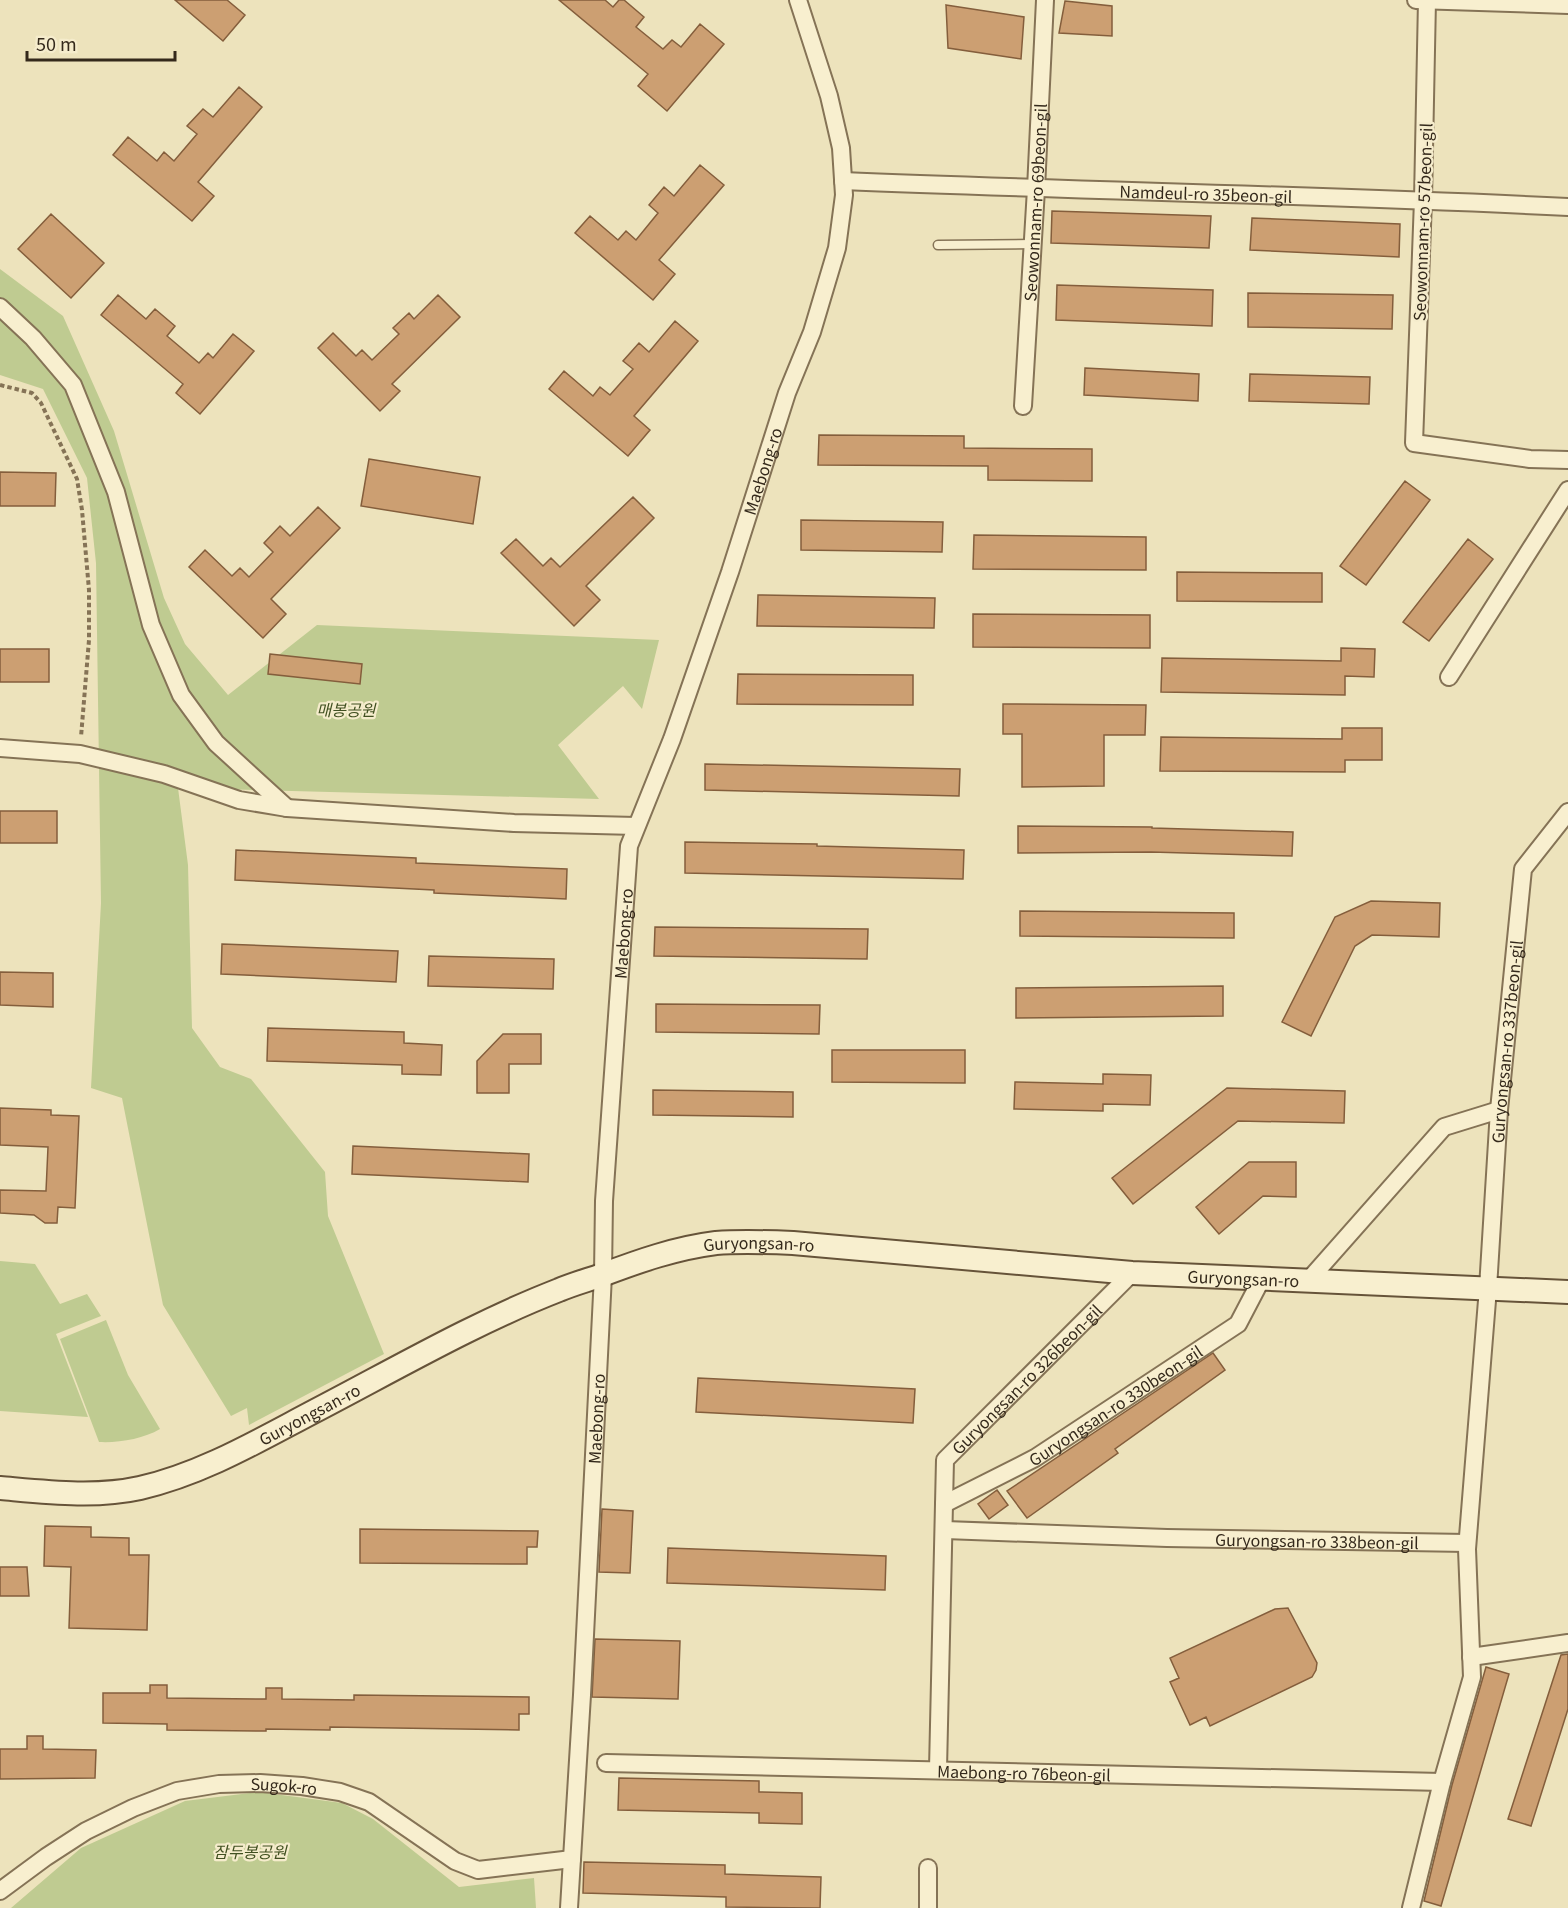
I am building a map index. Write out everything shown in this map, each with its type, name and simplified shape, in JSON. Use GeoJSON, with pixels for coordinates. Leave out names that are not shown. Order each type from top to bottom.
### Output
{"type":"FeatureCollection","features":[{"type":"Feature","properties":{"kind":"street","name":"Maebong-ro"},"geometry":{"type":"LineString","coordinates":[[569,1908],[603,1275],[604,1201],[629,846],[672,739],[730,572],[787,393],[812,332],[837,248],[844,195],[841,148],[829,96],[798,0]]}},
{"type":"Feature","properties":{"kind":"street","name":"Seowonnam-ro 69beon-gil"},"geometry":{"type":"LineString","coordinates":[[1023,406],[1045,0]]}},
{"type":"Feature","properties":{"kind":"street"},"geometry":{"type":"LineString","coordinates":[[1415,0],[1568,5]]}},
{"type":"Feature","properties":{"kind":"street","name":"Seowonnam-ro 57beon-gil"},"geometry":{"type":"LineString","coordinates":[[1427,0],[1423,200],[1414,443],[1530,459],[1568,460]]}},
{"type":"Feature","properties":{"kind":"street","name":"Namdeul-ro 35beon-gil"},"geometry":{"type":"LineString","coordinates":[[843,181],[1568,207]]}},
{"type":"Feature","properties":{"kind":"street"},"geometry":{"type":"LineString","coordinates":[[0,307],[33,338],[73,385],[116,492],[151,625],[181,695],[216,743],[287,808]]}},
{"type":"Feature","properties":{"kind":"street"},"geometry":{"type":"LineString","coordinates":[[1449,677],[1568,490]]}},
{"type":"Feature","properties":{"kind":"street"},"geometry":{"type":"LineString","coordinates":[[0,748],[80,754],[164,774],[238,800],[287,808],[514,823],[636,826]]}},
{"type":"Feature","properties":{"kind":"street","name":"Guryongsan-ro 337beon-gil"},"geometry":{"type":"LineString","coordinates":[[1488,1288],[1499,1110],[1523,869],[1568,812]]}},
{"type":"Feature","properties":{"kind":"street"},"geometry":{"type":"LineString","coordinates":[[1307,1282],[1444,1127],[1499,1110]]}},
{"type":"Feature","properties":{"kind":"street","name":"Guryongsan-ro"},"geometry":{"type":"LineString","coordinates":[[0,1488],[110,1493],[140,1488],[186,1474],[242,1449],[478,1327],[558,1290],[680,1249],[715,1244],[743,1242],[804,1244],[1132,1273],[1568,1292]]}},
{"type":"Feature","properties":{"kind":"street","name":"Guryongsan-ro 326beon-gil"},"geometry":{"type":"LineString","coordinates":[[938,1769],[945,1460],[1132,1273]]}},
{"type":"Feature","properties":{"kind":"street","name":"Guryongsan-ro 330beon-gil"},"geometry":{"type":"LineString","coordinates":[[944,1504],[1035,1458],[1238,1324],[1261,1280]]}},
{"type":"Feature","properties":{"kind":"street"},"geometry":{"type":"LineString","coordinates":[[1411,1908],[1442,1782],[1472,1677],[1467,1543],[1488,1288]]}},
{"type":"Feature","properties":{"kind":"street","name":"Guryongsan-ro 338beon-gil"},"geometry":{"type":"LineString","coordinates":[[945,1530],[1167,1538],[1467,1543]]}},
{"type":"Feature","properties":{"kind":"street"},"geometry":{"type":"LineString","coordinates":[[1471,1657],[1568,1643]]}},
{"type":"Feature","properties":{"kind":"street","name":"Maebong-ro 76beon-gil"},"geometry":{"type":"LineString","coordinates":[[606,1763],[1442,1782]]}},
{"type":"Feature","properties":{"kind":"street","name":"Sugok-ro"},"geometry":{"type":"LineString","coordinates":[[0,1891],[86,1831],[177,1791],[219,1784],[260,1783],[340,1792],[369,1802],[455,1860],[478,1870],[572,1858]]}},
{"type":"Feature","properties":{"kind":"street"},"geometry":{"type":"LineString","coordinates":[[928,1868],[928,1908]]}},
{"type":"Feature","properties":{"kind":"lane"},"geometry":{"type":"LineString","coordinates":[[938,245],[1033,244]]}},
{"type":"Feature","properties":{"kind":"path"},"geometry":{"type":"LineString","coordinates":[[0,385],[32,393],[41,403],[77,479],[89,590],[89,640],[80,754]]}},
{"type":"Feature","properties":{"kind":"green space","name":"매봉공원"},"geometry":{"type":"Polygon","coordinates":[[[0,269],[63,316],[114,431],[164,598],[185,644],[228,695],[317,625],[659,640],[642,709],[623,686],[558,745],[599,799],[178,788],[188,865],[192,1028],[220,1067],[251,1079],[325,1172],[328,1216],[384,1354],[249,1425],[247,1408],[231,1416],[163,1305],[122,1098],[91,1088],[101,903],[96,563],[87,478],[43,389],[0,375],[0,269]]]}},
{"type":"Feature","properties":{"kind":"green space"},"geometry":{"type":"Polygon","coordinates":[[[0,1261],[35,1264],[60,1304],[87,1294],[101,1316],[56,1334],[88,1417],[0,1411],[0,1261]]]}},
{"type":"Feature","properties":{"kind":"green space"},"geometry":{"type":"Polygon","coordinates":[[[106,1320],[128,1375],[160,1429],[131,1440],[99,1442],[60,1339],[106,1320]]]}},
{"type":"Feature","properties":{"kind":"green space","name":"잠두봉공원"},"geometry":{"type":"Polygon","coordinates":[[[259,1792],[342,1803],[373,1819],[459,1887],[534,1878],[536,1908],[11,1908],[81,1848],[185,1801],[259,1792]]]}},
{"type":"Feature","properties":{"kind":"building"},"geometry":{"type":"Polygon","coordinates":[[[175,0],[227,0],[245,15],[223,41],[175,0]]]}},
{"type":"Feature","properties":{"kind":"building"},"geometry":{"type":"Polygon","coordinates":[[[559,0],[605,0],[613,7],[619,0],[624,0],[644,17],[636,27],[663,49],[672,40],[681,47],[700,24],[724,44],[667,111],[638,86],[648,74],[559,0]]]}},
{"type":"Feature","properties":{"kind":"building"},"geometry":{"type":"Polygon","coordinates":[[[1065,1],[1112,6],[1112,36],[1059,33],[1065,1]]]}},
{"type":"Feature","properties":{"kind":"building"},"geometry":{"type":"Polygon","coordinates":[[[946,5],[1024,17],[1021,59],[948,48],[946,5]]]}},
{"type":"Feature","properties":{"kind":"building"},"geometry":{"type":"Polygon","coordinates":[[[239,87],[262,107],[198,182],[214,196],[192,221],[113,155],[128,137],[157,161],[164,152],[174,161],[197,134],[187,126],[203,109],[213,117],[239,87]]]}},
{"type":"Feature","properties":{"kind":"building"},"geometry":{"type":"Polygon","coordinates":[[[700,165],[724,185],[659,260],[675,274],[653,300],[575,233],[590,216],[618,240],[626,231],[636,240],[658,213],[649,205],[664,187],[674,196],[700,165]]]}},
{"type":"Feature","properties":{"kind":"building"},"geometry":{"type":"Polygon","coordinates":[[[1052,211],[1211,216],[1209,248],[1051,243],[1052,211]]]}},
{"type":"Feature","properties":{"kind":"building"},"geometry":{"type":"Polygon","coordinates":[[[51,214],[104,263],[71,298],[18,249],[51,214]]]}},
{"type":"Feature","properties":{"kind":"building"},"geometry":{"type":"Polygon","coordinates":[[[1252,218],[1400,224],[1399,257],[1250,250],[1252,218]]]}},
{"type":"Feature","properties":{"kind":"building"},"geometry":{"type":"Polygon","coordinates":[[[1057,285],[1213,290],[1212,326],[1056,320],[1057,285]]]}},
{"type":"Feature","properties":{"kind":"building"},"geometry":{"type":"Polygon","coordinates":[[[1248,293],[1393,295],[1392,329],[1248,327],[1248,293]]]}},
{"type":"Feature","properties":{"kind":"building"},"geometry":{"type":"Polygon","coordinates":[[[118,295],[146,319],[155,309],[175,326],[167,336],[199,363],[208,353],[213,358],[233,334],[254,351],[200,414],[176,393],[183,384],[101,315],[118,295]]]}},
{"type":"Feature","properties":{"kind":"building"},"geometry":{"type":"Polygon","coordinates":[[[438,295],[460,317],[392,384],[400,391],[380,411],[318,348],[333,333],[356,356],[362,350],[372,360],[399,334],[393,328],[409,313],[414,319],[438,295]]]}},
{"type":"Feature","properties":{"kind":"building"},"geometry":{"type":"Polygon","coordinates":[[[675,321],[698,341],[634,416],[650,430],[628,456],[549,389],[564,371],[593,396],[600,387],[610,395],[633,369],[623,361],[639,343],[649,352],[675,321]]]}},
{"type":"Feature","properties":{"kind":"building"},"geometry":{"type":"Polygon","coordinates":[[[1085,368],[1199,374],[1198,401],[1084,395],[1085,368]]]}},
{"type":"Feature","properties":{"kind":"building"},"geometry":{"type":"Polygon","coordinates":[[[1250,374],[1370,377],[1369,404],[1249,401],[1250,374]]]}},
{"type":"Feature","properties":{"kind":"building"},"geometry":{"type":"Polygon","coordinates":[[[819,435],[964,436],[964,448],[1092,449],[1092,481],[988,480],[988,466],[818,465],[819,435]]]}},
{"type":"Feature","properties":{"kind":"building"},"geometry":{"type":"Polygon","coordinates":[[[369,459],[480,477],[473,524],[361,506],[369,459]]]}},
{"type":"Feature","properties":{"kind":"building"},"geometry":{"type":"Polygon","coordinates":[[[0,472],[56,473],[55,506],[0,506],[0,472]]]}},
{"type":"Feature","properties":{"kind":"building"},"geometry":{"type":"Polygon","coordinates":[[[1405,481],[1430,500],[1366,585],[1340,566],[1405,481]]]}},
{"type":"Feature","properties":{"kind":"building"},"geometry":{"type":"Polygon","coordinates":[[[633,497],[654,518],[586,586],[600,600],[574,626],[501,553],[516,539],[543,566],[551,558],[560,567],[633,497]]]}},
{"type":"Feature","properties":{"kind":"building"},"geometry":{"type":"Polygon","coordinates":[[[318,507],[340,528],[271,599],[286,614],[263,638],[189,567],[205,550],[232,576],[240,568],[249,577],[273,552],[264,543],[280,526],[290,536],[318,507]]]}},
{"type":"Feature","properties":{"kind":"building"},"geometry":{"type":"Polygon","coordinates":[[[801,520],[943,522],[942,552],[801,550],[801,520]]]}},
{"type":"Feature","properties":{"kind":"building"},"geometry":{"type":"Polygon","coordinates":[[[974,535],[1146,537],[1146,570],[973,569],[974,535]]]}},
{"type":"Feature","properties":{"kind":"building"},"geometry":{"type":"Polygon","coordinates":[[[1468,539],[1493,559],[1429,641],[1403,622],[1468,539]]]}},
{"type":"Feature","properties":{"kind":"building"},"geometry":{"type":"Polygon","coordinates":[[[1177,572],[1322,573],[1322,602],[1177,601],[1177,572]]]}},
{"type":"Feature","properties":{"kind":"building"},"geometry":{"type":"Polygon","coordinates":[[[758,595],[935,598],[934,628],[757,626],[758,595]]]}},
{"type":"Feature","properties":{"kind":"building"},"geometry":{"type":"Polygon","coordinates":[[[973,614],[1150,615],[1150,648],[973,647],[973,614]]]}},
{"type":"Feature","properties":{"kind":"building"},"geometry":{"type":"Polygon","coordinates":[[[1341,648],[1375,649],[1374,677],[1345,676],[1345,695],[1161,692],[1162,658],[1341,661],[1341,648]]]}},
{"type":"Feature","properties":{"kind":"building"},"geometry":{"type":"Polygon","coordinates":[[[0,649],[49,649],[49,682],[0,682],[0,649]]]}},
{"type":"Feature","properties":{"kind":"building"},"geometry":{"type":"Polygon","coordinates":[[[270,654],[362,664],[360,684],[268,674],[270,654]]]}},
{"type":"Feature","properties":{"kind":"building"},"geometry":{"type":"Polygon","coordinates":[[[738,674],[913,675],[913,705],[737,704],[738,674]]]}},
{"type":"Feature","properties":{"kind":"building"},"geometry":{"type":"Polygon","coordinates":[[[1003,704],[1146,705],[1145,735],[1104,735],[1104,786],[1022,787],[1022,734],[1003,734],[1003,704]]]}},
{"type":"Feature","properties":{"kind":"building"},"geometry":{"type":"Polygon","coordinates":[[[1342,728],[1382,728],[1382,760],[1345,760],[1345,772],[1160,771],[1161,737],[1342,739],[1342,728]]]}},
{"type":"Feature","properties":{"kind":"building"},"geometry":{"type":"Polygon","coordinates":[[[705,764],[960,769],[959,796],[705,790],[705,764]]]}},
{"type":"Feature","properties":{"kind":"building"},"geometry":{"type":"Polygon","coordinates":[[[0,811],[57,811],[57,843],[0,843],[0,811]]]}},
{"type":"Feature","properties":{"kind":"building"},"geometry":{"type":"Polygon","coordinates":[[[1018,826],[1152,827],[1293,832],[1292,856],[1151,852],[1018,853],[1018,826]]]}},
{"type":"Feature","properties":{"kind":"building"},"geometry":{"type":"Polygon","coordinates":[[[685,842],[964,850],[963,879],[685,873],[685,842]]]}},
{"type":"Feature","properties":{"kind":"building"},"geometry":{"type":"Polygon","coordinates":[[[236,850],[416,858],[416,863],[567,869],[566,899],[235,880],[236,850]]]}},
{"type":"Feature","properties":{"kind":"building"},"geometry":{"type":"Polygon","coordinates":[[[1371,901],[1440,903],[1439,937],[1372,935],[1355,946],[1311,1036],[1282,1022],[1335,917],[1371,901]]]}},
{"type":"Feature","properties":{"kind":"building"},"geometry":{"type":"Polygon","coordinates":[[[1020,911],[1234,913],[1234,938],[1020,936],[1020,911]]]}},
{"type":"Feature","properties":{"kind":"building"},"geometry":{"type":"Polygon","coordinates":[[[655,927],[868,929],[867,959],[654,956],[655,927]]]}},
{"type":"Feature","properties":{"kind":"building"},"geometry":{"type":"Polygon","coordinates":[[[222,944],[398,951],[396,982],[221,974],[222,944]]]}},
{"type":"Feature","properties":{"kind":"building"},"geometry":{"type":"Polygon","coordinates":[[[429,956],[554,959],[553,989],[428,986],[429,956]]]}},
{"type":"Feature","properties":{"kind":"building"},"geometry":{"type":"Polygon","coordinates":[[[0,972],[53,973],[53,1007],[0,1005],[0,972]]]}},
{"type":"Feature","properties":{"kind":"building"},"geometry":{"type":"Polygon","coordinates":[[[1223,986],[1223,1016],[1016,1018],[1016,988],[1223,986]]]}},
{"type":"Feature","properties":{"kind":"building"},"geometry":{"type":"Polygon","coordinates":[[[656,1004],[820,1005],[819,1034],[656,1032],[656,1004]]]}},
{"type":"Feature","properties":{"kind":"building"},"geometry":{"type":"Polygon","coordinates":[[[268,1028],[404,1032],[404,1043],[442,1045],[441,1075],[402,1074],[402,1065],[267,1061],[268,1028]]]}},
{"type":"Feature","properties":{"kind":"building"},"geometry":{"type":"Polygon","coordinates":[[[503,1034],[541,1034],[541,1064],[509,1064],[509,1093],[477,1093],[477,1061],[503,1034]]]}},
{"type":"Feature","properties":{"kind":"building"},"geometry":{"type":"Polygon","coordinates":[[[832,1050],[965,1050],[965,1083],[832,1082],[832,1050]]]}},
{"type":"Feature","properties":{"kind":"building"},"geometry":{"type":"Polygon","coordinates":[[[1103,1074],[1151,1075],[1150,1105],[1103,1104],[1103,1111],[1014,1109],[1015,1082],[1103,1084],[1103,1074]]]}},
{"type":"Feature","properties":{"kind":"building"},"geometry":{"type":"Polygon","coordinates":[[[1227,1088],[1345,1091],[1344,1123],[1238,1121],[1133,1204],[1112,1178],[1227,1088]]]}},
{"type":"Feature","properties":{"kind":"building"},"geometry":{"type":"Polygon","coordinates":[[[653,1090],[793,1092],[793,1117],[653,1115],[653,1090]]]}},
{"type":"Feature","properties":{"kind":"building"},"geometry":{"type":"Polygon","coordinates":[[[0,1108],[51,1110],[51,1115],[79,1116],[75,1208],[58,1207],[57,1223],[45,1223],[34,1215],[0,1213],[0,1190],[46,1191],[48,1147],[0,1145],[0,1108]]]}},
{"type":"Feature","properties":{"kind":"building"},"geometry":{"type":"Polygon","coordinates":[[[353,1146],[529,1154],[528,1182],[352,1174],[353,1146]]]}},
{"type":"Feature","properties":{"kind":"building"},"geometry":{"type":"Polygon","coordinates":[[[1249,1162],[1296,1162],[1296,1197],[1263,1196],[1219,1234],[1196,1207],[1249,1162]]]}},
{"type":"Feature","properties":{"kind":"building"},"geometry":{"type":"Polygon","coordinates":[[[1213,1353],[1225,1370],[1115,1449],[1118,1453],[1027,1518],[1007,1491],[1213,1353]]]}},
{"type":"Feature","properties":{"kind":"building"},"geometry":{"type":"Polygon","coordinates":[[[698,1378],[915,1389],[913,1423],[696,1412],[698,1378]]]}},
{"type":"Feature","properties":{"kind":"building"},"geometry":{"type":"Polygon","coordinates":[[[997,1490],[1008,1505],[989,1519],[978,1504],[997,1490]]]}},
{"type":"Feature","properties":{"kind":"building"},"geometry":{"type":"Polygon","coordinates":[[[602,1509],[633,1511],[630,1573],[599,1572],[602,1509]]]}},
{"type":"Feature","properties":{"kind":"building"},"geometry":{"type":"Polygon","coordinates":[[[45,1526],[91,1527],[91,1537],[129,1538],[129,1555],[149,1555],[147,1630],[69,1628],[71,1567],[44,1566],[45,1526]]]}},
{"type":"Feature","properties":{"kind":"building"},"geometry":{"type":"Polygon","coordinates":[[[360,1529],[538,1531],[537,1547],[527,1547],[527,1564],[360,1563],[360,1529]]]}},
{"type":"Feature","properties":{"kind":"building"},"geometry":{"type":"Polygon","coordinates":[[[668,1548],[886,1556],[885,1590],[667,1583],[668,1548]]]}},
{"type":"Feature","properties":{"kind":"building"},"geometry":{"type":"Polygon","coordinates":[[[0,1567],[27,1567],[29,1596],[0,1596],[0,1567]]]}},
{"type":"Feature","properties":{"kind":"building"},"geometry":{"type":"Polygon","coordinates":[[[1288,1608],[1317,1663],[1312,1677],[1210,1726],[1206,1717],[1190,1725],[1170,1682],[1179,1678],[1170,1658],[1275,1609],[1288,1608]]]}},
{"type":"Feature","properties":{"kind":"building"},"geometry":{"type":"Polygon","coordinates":[[[595,1639],[680,1641],[678,1699],[592,1697],[595,1639]]]}},
{"type":"Feature","properties":{"kind":"building"},"geometry":{"type":"Polygon","coordinates":[[[1568,1654],[1568,1709],[1531,1826],[1508,1819],[1561,1655],[1568,1654]]]}},
{"type":"Feature","properties":{"kind":"building"},"geometry":{"type":"Polygon","coordinates":[[[1486,1667],[1509,1674],[1441,1906],[1424,1901],[1452,1785],[1486,1667]]]}},
{"type":"Feature","properties":{"kind":"building"},"geometry":{"type":"Polygon","coordinates":[[[150,1685],[167,1685],[167,1698],[266,1699],[266,1688],[282,1688],[282,1699],[354,1700],[354,1695],[529,1697],[529,1714],[519,1714],[519,1730],[330,1727],[330,1730],[167,1730],[167,1724],[103,1723],[103,1693],[150,1693],[150,1685]]]}},
{"type":"Feature","properties":{"kind":"building"},"geometry":{"type":"Polygon","coordinates":[[[27,1736],[43,1736],[43,1749],[96,1750],[95,1778],[0,1779],[0,1749],[27,1749],[27,1736]]]}},
{"type":"Feature","properties":{"kind":"building"},"geometry":{"type":"Polygon","coordinates":[[[619,1778],[759,1781],[759,1792],[802,1793],[802,1824],[759,1823],[759,1813],[618,1810],[619,1778]]]}},
{"type":"Feature","properties":{"kind":"building"},"geometry":{"type":"Polygon","coordinates":[[[584,1862],[725,1865],[725,1874],[821,1877],[820,1908],[726,1907],[726,1897],[583,1893],[584,1862]]]}}]}
